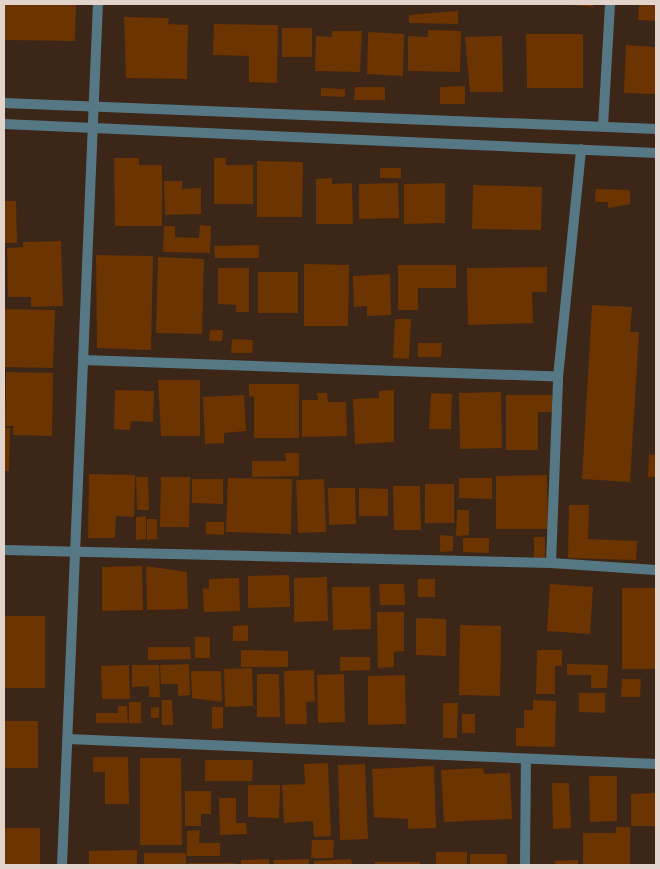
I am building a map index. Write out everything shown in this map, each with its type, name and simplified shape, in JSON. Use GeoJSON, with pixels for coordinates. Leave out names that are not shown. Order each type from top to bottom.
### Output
{"type":"FeatureCollection","features":[{"type":"Feature","properties":{"kind":"street"},"geometry":{"type":"LineString","coordinates":[[62,865],[98,4]]}},
{"type":"Feature","properties":{"kind":"street"},"geometry":{"type":"LineString","coordinates":[[603,126],[610,4]]}},
{"type":"Feature","properties":{"kind":"street"},"geometry":{"type":"LineString","coordinates":[[4,103],[656,128]]}},
{"type":"Feature","properties":{"kind":"street"},"geometry":{"type":"LineString","coordinates":[[4,124],[656,153]]}},
{"type":"Feature","properties":{"kind":"street"},"geometry":{"type":"LineString","coordinates":[[551,563],[558,378],[581,149]]}},
{"type":"Feature","properties":{"kind":"street"},"geometry":{"type":"LineString","coordinates":[[83,360],[558,378]]}},
{"type":"Feature","properties":{"kind":"street"},"geometry":{"type":"LineString","coordinates":[[4,550],[551,563],[656,570]]}},
{"type":"Feature","properties":{"kind":"street"},"geometry":{"type":"LineString","coordinates":[[68,739],[656,764]]}},
{"type":"Feature","properties":{"kind":"street"},"geometry":{"type":"LineString","coordinates":[[525,865],[526,759]]}},
{"type":"Feature","properties":{"kind":"building"},"geometry":{"type":"Polygon","coordinates":[[[4,4],[76,4],[75,41],[4,40],[4,4]]]}},
{"type":"Feature","properties":{"kind":"building"},"geometry":{"type":"Polygon","coordinates":[[[563,4],[593,4],[593,7],[563,4]]]}},
{"type":"Feature","properties":{"kind":"building"},"geometry":{"type":"Polygon","coordinates":[[[639,4],[656,4],[656,21],[638,20],[639,4]]]}},
{"type":"Feature","properties":{"kind":"building"},"geometry":{"type":"Polygon","coordinates":[[[458,11],[458,24],[409,23],[409,15],[458,11]]]}},
{"type":"Feature","properties":{"kind":"building"},"geometry":{"type":"Polygon","coordinates":[[[124,17],[169,18],[168,24],[188,25],[187,79],[126,78],[124,17]]]}},
{"type":"Feature","properties":{"kind":"building"},"geometry":{"type":"Polygon","coordinates":[[[214,24],[278,25],[277,83],[249,82],[249,56],[213,55],[214,24]]]}},
{"type":"Feature","properties":{"kind":"building"},"geometry":{"type":"Polygon","coordinates":[[[282,28],[312,28],[312,57],[282,57],[282,28]]]}},
{"type":"Feature","properties":{"kind":"building"},"geometry":{"type":"Polygon","coordinates":[[[428,30],[461,31],[460,72],[408,71],[408,36],[428,37],[428,30]]]}},
{"type":"Feature","properties":{"kind":"building"},"geometry":{"type":"Polygon","coordinates":[[[332,31],[362,31],[360,72],[315,71],[316,36],[332,37],[332,31]]]}},
{"type":"Feature","properties":{"kind":"building"},"geometry":{"type":"Polygon","coordinates":[[[368,32],[404,34],[403,76],[367,74],[368,32]]]}},
{"type":"Feature","properties":{"kind":"building"},"geometry":{"type":"Polygon","coordinates":[[[526,34],[583,34],[583,88],[527,88],[526,34]]]}},
{"type":"Feature","properties":{"kind":"building"},"geometry":{"type":"Polygon","coordinates":[[[502,36],[503,92],[470,92],[465,37],[502,36]]]}},
{"type":"Feature","properties":{"kind":"building"},"geometry":{"type":"Polygon","coordinates":[[[626,45],[656,47],[656,94],[624,93],[626,45]]]}},
{"type":"Feature","properties":{"kind":"building"},"geometry":{"type":"Polygon","coordinates":[[[465,86],[465,104],[440,104],[440,87],[465,86]]]}},
{"type":"Feature","properties":{"kind":"building"},"geometry":{"type":"Polygon","coordinates":[[[355,87],[385,87],[385,100],[354,100],[355,87]]]}},
{"type":"Feature","properties":{"kind":"building"},"geometry":{"type":"Polygon","coordinates":[[[321,88],[345,89],[345,97],[321,96],[321,88]]]}},
{"type":"Feature","properties":{"kind":"building"},"geometry":{"type":"Polygon","coordinates":[[[114,158],[139,158],[139,165],[162,165],[162,226],[115,226],[114,158]]]}},
{"type":"Feature","properties":{"kind":"building"},"geometry":{"type":"Polygon","coordinates":[[[214,158],[226,158],[226,165],[253,165],[253,204],[214,204],[214,158]]]}},
{"type":"Feature","properties":{"kind":"building"},"geometry":{"type":"Polygon","coordinates":[[[257,161],[303,162],[302,217],[257,217],[257,161]]]}},
{"type":"Feature","properties":{"kind":"building"},"geometry":{"type":"Polygon","coordinates":[[[380,168],[401,168],[401,178],[380,178],[380,168]]]}},
{"type":"Feature","properties":{"kind":"building"},"geometry":{"type":"Polygon","coordinates":[[[332,178],[332,184],[352,183],[353,224],[316,224],[316,179],[332,178]]]}},
{"type":"Feature","properties":{"kind":"building"},"geometry":{"type":"Polygon","coordinates":[[[164,181],[182,181],[182,189],[201,188],[201,214],[165,215],[164,181]]]}},
{"type":"Feature","properties":{"kind":"building"},"geometry":{"type":"Polygon","coordinates":[[[398,183],[399,218],[359,219],[359,184],[398,183]]]}},
{"type":"Feature","properties":{"kind":"building"},"geometry":{"type":"Polygon","coordinates":[[[445,183],[445,223],[404,224],[404,184],[445,183]]]}},
{"type":"Feature","properties":{"kind":"building"},"geometry":{"type":"Polygon","coordinates":[[[473,185],[542,187],[541,230],[472,229],[473,185]]]}},
{"type":"Feature","properties":{"kind":"building"},"geometry":{"type":"Polygon","coordinates":[[[596,189],[630,190],[630,204],[608,208],[608,202],[595,202],[596,189]]]}},
{"type":"Feature","properties":{"kind":"building"},"geometry":{"type":"Polygon","coordinates":[[[4,201],[16,201],[17,243],[4,243],[4,201]]]}},
{"type":"Feature","properties":{"kind":"building"},"geometry":{"type":"Polygon","coordinates":[[[200,225],[211,226],[210,253],[163,252],[164,226],[175,226],[175,237],[199,238],[200,225]]]}},
{"type":"Feature","properties":{"kind":"building"},"geometry":{"type":"Polygon","coordinates":[[[61,241],[63,306],[31,307],[31,297],[8,297],[7,248],[23,247],[23,242],[61,241]]]}},
{"type":"Feature","properties":{"kind":"building"},"geometry":{"type":"Polygon","coordinates":[[[259,245],[259,258],[215,258],[214,246],[259,245]]]}},
{"type":"Feature","properties":{"kind":"building"},"geometry":{"type":"Polygon","coordinates":[[[96,255],[153,256],[151,350],[97,348],[96,255]]]}},
{"type":"Feature","properties":{"kind":"building"},"geometry":{"type":"Polygon","coordinates":[[[158,257],[204,259],[202,334],[156,333],[158,257]]]}},
{"type":"Feature","properties":{"kind":"building"},"geometry":{"type":"Polygon","coordinates":[[[304,264],[349,265],[348,326],[304,326],[304,264]]]}},
{"type":"Feature","properties":{"kind":"building"},"geometry":{"type":"Polygon","coordinates":[[[398,265],[456,265],[456,288],[418,288],[418,310],[398,310],[398,265]]]}},
{"type":"Feature","properties":{"kind":"building"},"geometry":{"type":"Polygon","coordinates":[[[547,267],[547,292],[532,292],[533,323],[468,325],[467,268],[547,267]]]}},
{"type":"Feature","properties":{"kind":"building"},"geometry":{"type":"Polygon","coordinates":[[[218,268],[249,268],[249,312],[236,312],[236,305],[218,304],[218,268]]]}},
{"type":"Feature","properties":{"kind":"building"},"geometry":{"type":"Polygon","coordinates":[[[258,272],[298,272],[298,313],[258,313],[258,272]]]}},
{"type":"Feature","properties":{"kind":"building"},"geometry":{"type":"Polygon","coordinates":[[[390,274],[391,315],[367,316],[367,306],[354,307],[353,276],[390,274]]]}},
{"type":"Feature","properties":{"kind":"building"},"geometry":{"type":"Polygon","coordinates":[[[592,305],[632,307],[630,332],[639,332],[630,482],[582,479],[592,305]]]}},
{"type":"Feature","properties":{"kind":"building"},"geometry":{"type":"Polygon","coordinates":[[[4,309],[55,310],[53,368],[4,367],[4,309]]]}},
{"type":"Feature","properties":{"kind":"building"},"geometry":{"type":"Polygon","coordinates":[[[395,319],[411,319],[409,359],[393,358],[395,319]]]}},
{"type":"Feature","properties":{"kind":"building"},"geometry":{"type":"Polygon","coordinates":[[[210,330],[223,330],[222,341],[209,341],[210,330]]]}},
{"type":"Feature","properties":{"kind":"building"},"geometry":{"type":"Polygon","coordinates":[[[232,339],[253,340],[252,353],[231,353],[232,339]]]}},
{"type":"Feature","properties":{"kind":"building"},"geometry":{"type":"Polygon","coordinates":[[[418,343],[442,343],[441,357],[418,357],[418,343]]]}},
{"type":"Feature","properties":{"kind":"building"},"geometry":{"type":"Polygon","coordinates":[[[6,372],[53,373],[52,436],[13,435],[13,426],[5,426],[6,372]]]}},
{"type":"Feature","properties":{"kind":"building"},"geometry":{"type":"Polygon","coordinates":[[[158,380],[200,380],[200,436],[161,436],[158,380]]]}},
{"type":"Feature","properties":{"kind":"building"},"geometry":{"type":"Polygon","coordinates":[[[249,384],[299,384],[299,438],[254,438],[254,396],[249,397],[249,384]]]}},
{"type":"Feature","properties":{"kind":"building"},"geometry":{"type":"Polygon","coordinates":[[[115,390],[154,391],[153,422],[131,421],[130,430],[114,429],[115,390]]]}},
{"type":"Feature","properties":{"kind":"building"},"geometry":{"type":"Polygon","coordinates":[[[394,390],[394,442],[355,444],[353,399],[379,398],[379,391],[394,390]]]}},
{"type":"Feature","properties":{"kind":"building"},"geometry":{"type":"Polygon","coordinates":[[[501,392],[502,448],[460,449],[459,393],[501,392]]]}},
{"type":"Feature","properties":{"kind":"building"},"geometry":{"type":"Polygon","coordinates":[[[317,393],[327,393],[328,402],[346,402],[347,436],[302,437],[302,400],[318,400],[317,393]]]}},
{"type":"Feature","properties":{"kind":"building"},"geometry":{"type":"Polygon","coordinates":[[[431,393],[452,394],[451,429],[429,429],[431,393]]]}},
{"type":"Feature","properties":{"kind":"building"},"geometry":{"type":"Polygon","coordinates":[[[244,395],[246,431],[224,433],[224,443],[205,444],[203,397],[244,395]]]}},
{"type":"Feature","properties":{"kind":"building"},"geometry":{"type":"Polygon","coordinates":[[[506,395],[552,395],[552,412],[538,412],[538,450],[506,450],[506,395]]]}},
{"type":"Feature","properties":{"kind":"building"},"geometry":{"type":"Polygon","coordinates":[[[4,428],[10,428],[9,471],[4,471],[4,428]]]}},
{"type":"Feature","properties":{"kind":"building"},"geometry":{"type":"Polygon","coordinates":[[[285,453],[299,453],[299,476],[252,477],[252,461],[286,461],[285,453]]]}},
{"type":"Feature","properties":{"kind":"building"},"geometry":{"type":"Polygon","coordinates":[[[649,454],[656,455],[656,477],[648,477],[649,454]]]}},
{"type":"Feature","properties":{"kind":"building"},"geometry":{"type":"Polygon","coordinates":[[[89,474],[135,475],[134,517],[116,516],[115,538],[88,538],[89,474]]]}},
{"type":"Feature","properties":{"kind":"building"},"geometry":{"type":"Polygon","coordinates":[[[547,475],[548,529],[496,529],[496,476],[547,475]]]}},
{"type":"Feature","properties":{"kind":"building"},"geometry":{"type":"Polygon","coordinates":[[[136,477],[148,477],[149,510],[137,510],[136,477]]]}},
{"type":"Feature","properties":{"kind":"building"},"geometry":{"type":"Polygon","coordinates":[[[161,477],[190,477],[189,527],[160,527],[161,477]]]}},
{"type":"Feature","properties":{"kind":"building"},"geometry":{"type":"Polygon","coordinates":[[[228,478],[292,479],[291,534],[226,532],[228,478]]]}},
{"type":"Feature","properties":{"kind":"building"},"geometry":{"type":"Polygon","coordinates":[[[459,478],[492,478],[492,499],[459,498],[459,478]]]}},
{"type":"Feature","properties":{"kind":"building"},"geometry":{"type":"Polygon","coordinates":[[[192,479],[223,479],[223,504],[192,503],[192,479]]]}},
{"type":"Feature","properties":{"kind":"building"},"geometry":{"type":"Polygon","coordinates":[[[324,479],[326,532],[298,533],[296,480],[324,479]]]}},
{"type":"Feature","properties":{"kind":"building"},"geometry":{"type":"Polygon","coordinates":[[[425,484],[454,484],[454,523],[425,523],[425,484]]]}},
{"type":"Feature","properties":{"kind":"building"},"geometry":{"type":"Polygon","coordinates":[[[393,486],[420,486],[421,530],[394,530],[393,486]]]}},
{"type":"Feature","properties":{"kind":"building"},"geometry":{"type":"Polygon","coordinates":[[[328,488],[355,488],[356,524],[329,525],[328,488]]]}},
{"type":"Feature","properties":{"kind":"building"},"geometry":{"type":"Polygon","coordinates":[[[359,488],[388,489],[388,516],[359,516],[359,488]]]}},
{"type":"Feature","properties":{"kind":"building"},"geometry":{"type":"Polygon","coordinates":[[[569,505],[589,505],[588,539],[637,541],[636,560],[568,558],[569,505]]]}},
{"type":"Feature","properties":{"kind":"building"},"geometry":{"type":"Polygon","coordinates":[[[457,510],[469,510],[469,535],[456,536],[457,510]]]}},
{"type":"Feature","properties":{"kind":"building"},"geometry":{"type":"Polygon","coordinates":[[[146,516],[146,539],[136,540],[136,517],[146,516]]]}},
{"type":"Feature","properties":{"kind":"building"},"geometry":{"type":"Polygon","coordinates":[[[147,519],[157,519],[157,539],[147,540],[147,519]]]}},
{"type":"Feature","properties":{"kind":"building"},"geometry":{"type":"Polygon","coordinates":[[[206,522],[224,522],[224,535],[206,534],[206,522]]]}},
{"type":"Feature","properties":{"kind":"building"},"geometry":{"type":"Polygon","coordinates":[[[440,535],[453,536],[453,551],[440,552],[440,535]]]}},
{"type":"Feature","properties":{"kind":"building"},"geometry":{"type":"Polygon","coordinates":[[[534,537],[545,537],[545,558],[534,558],[534,537]]]}},
{"type":"Feature","properties":{"kind":"building"},"geometry":{"type":"Polygon","coordinates":[[[463,538],[489,538],[489,553],[463,552],[463,538]]]}},
{"type":"Feature","properties":{"kind":"building"},"geometry":{"type":"Polygon","coordinates":[[[142,566],[143,610],[102,611],[102,567],[142,566]]]}},
{"type":"Feature","properties":{"kind":"building"},"geometry":{"type":"Polygon","coordinates":[[[146,566],[187,572],[188,609],[147,610],[146,566]]]}},
{"type":"Feature","properties":{"kind":"building"},"geometry":{"type":"Polygon","coordinates":[[[289,575],[290,607],[248,608],[248,576],[289,575]]]}},
{"type":"Feature","properties":{"kind":"building"},"geometry":{"type":"Polygon","coordinates":[[[327,577],[328,621],[294,622],[294,578],[327,577]]]}},
{"type":"Feature","properties":{"kind":"building"},"geometry":{"type":"Polygon","coordinates":[[[239,578],[240,611],[204,612],[203,588],[209,589],[209,579],[239,578]]]}},
{"type":"Feature","properties":{"kind":"building"},"geometry":{"type":"Polygon","coordinates":[[[418,579],[435,579],[435,597],[418,597],[418,579]]]}},
{"type":"Feature","properties":{"kind":"building"},"geometry":{"type":"Polygon","coordinates":[[[379,584],[404,584],[405,605],[380,605],[379,584]]]}},
{"type":"Feature","properties":{"kind":"building"},"geometry":{"type":"Polygon","coordinates":[[[550,584],[593,587],[590,634],[547,631],[550,584]]]}},
{"type":"Feature","properties":{"kind":"building"},"geometry":{"type":"Polygon","coordinates":[[[332,587],[370,587],[371,629],[333,630],[332,587]]]}},
{"type":"Feature","properties":{"kind":"building"},"geometry":{"type":"Polygon","coordinates":[[[622,588],[656,588],[656,669],[622,669],[622,588]]]}},
{"type":"Feature","properties":{"kind":"building"},"geometry":{"type":"Polygon","coordinates":[[[377,612],[404,612],[404,651],[394,652],[394,667],[378,668],[377,612]]]}},
{"type":"Feature","properties":{"kind":"building"},"geometry":{"type":"Polygon","coordinates":[[[4,616],[45,616],[45,688],[4,688],[4,616]]]}},
{"type":"Feature","properties":{"kind":"building"},"geometry":{"type":"Polygon","coordinates":[[[416,618],[446,619],[446,656],[416,655],[416,618]]]}},
{"type":"Feature","properties":{"kind":"building"},"geometry":{"type":"Polygon","coordinates":[[[248,625],[248,641],[233,641],[233,626],[248,625]]]}},
{"type":"Feature","properties":{"kind":"building"},"geometry":{"type":"Polygon","coordinates":[[[460,625],[501,626],[500,696],[459,695],[460,625]]]}},
{"type":"Feature","properties":{"kind":"building"},"geometry":{"type":"Polygon","coordinates":[[[195,637],[210,637],[210,658],[195,658],[195,637]]]}},
{"type":"Feature","properties":{"kind":"building"},"geometry":{"type":"Polygon","coordinates":[[[148,647],[190,647],[191,659],[148,660],[148,647]]]}},
{"type":"Feature","properties":{"kind":"building"},"geometry":{"type":"Polygon","coordinates":[[[241,650],[288,651],[288,667],[241,667],[241,650]]]}},
{"type":"Feature","properties":{"kind":"building"},"geometry":{"type":"Polygon","coordinates":[[[537,650],[562,650],[562,666],[555,666],[555,694],[536,694],[537,650]]]}},
{"type":"Feature","properties":{"kind":"building"},"geometry":{"type":"Polygon","coordinates":[[[340,657],[370,657],[370,670],[340,671],[340,657]]]}},
{"type":"Feature","properties":{"kind":"building"},"geometry":{"type":"Polygon","coordinates":[[[189,664],[190,695],[178,696],[178,684],[161,684],[160,665],[189,664]]]}},
{"type":"Feature","properties":{"kind":"building"},"geometry":{"type":"Polygon","coordinates":[[[567,664],[608,665],[607,688],[591,688],[591,675],[567,675],[567,664]]]}},
{"type":"Feature","properties":{"kind":"building"},"geometry":{"type":"Polygon","coordinates":[[[129,665],[130,699],[102,699],[101,666],[129,665]]]}},
{"type":"Feature","properties":{"kind":"building"},"geometry":{"type":"Polygon","coordinates":[[[132,665],[159,665],[160,697],[149,697],[149,686],[132,687],[132,665]]]}},
{"type":"Feature","properties":{"kind":"building"},"geometry":{"type":"Polygon","coordinates":[[[252,668],[253,706],[225,707],[224,669],[252,668]]]}},
{"type":"Feature","properties":{"kind":"building"},"geometry":{"type":"Polygon","coordinates":[[[314,670],[315,701],[306,702],[307,724],[285,724],[284,671],[314,670]]]}},
{"type":"Feature","properties":{"kind":"building"},"geometry":{"type":"Polygon","coordinates":[[[191,671],[221,671],[222,702],[192,698],[191,671]]]}},
{"type":"Feature","properties":{"kind":"building"},"geometry":{"type":"Polygon","coordinates":[[[257,674],[279,674],[280,717],[257,717],[257,674]]]}},
{"type":"Feature","properties":{"kind":"building"},"geometry":{"type":"Polygon","coordinates":[[[344,674],[345,722],[318,723],[317,675],[344,674]]]}},
{"type":"Feature","properties":{"kind":"building"},"geometry":{"type":"Polygon","coordinates":[[[405,675],[406,724],[368,725],[368,676],[405,675]]]}},
{"type":"Feature","properties":{"kind":"building"},"geometry":{"type":"Polygon","coordinates":[[[622,679],[641,679],[640,697],[621,697],[622,679]]]}},
{"type":"Feature","properties":{"kind":"building"},"geometry":{"type":"Polygon","coordinates":[[[579,693],[605,693],[605,713],[579,712],[579,693]]]}},
{"type":"Feature","properties":{"kind":"building"},"geometry":{"type":"Polygon","coordinates":[[[162,700],[172,700],[173,725],[162,725],[162,700]]]}},
{"type":"Feature","properties":{"kind":"building"},"geometry":{"type":"Polygon","coordinates":[[[533,700],[556,701],[555,747],[516,746],[516,728],[524,728],[524,710],[533,710],[533,700]]]}},
{"type":"Feature","properties":{"kind":"building"},"geometry":{"type":"Polygon","coordinates":[[[129,702],[141,702],[141,723],[129,723],[129,702]]]}},
{"type":"Feature","properties":{"kind":"building"},"geometry":{"type":"Polygon","coordinates":[[[443,703],[458,703],[457,738],[443,738],[443,703]]]}},
{"type":"Feature","properties":{"kind":"building"},"geometry":{"type":"Polygon","coordinates":[[[118,706],[127,706],[128,723],[96,723],[96,713],[118,713],[118,706]]]}},
{"type":"Feature","properties":{"kind":"building"},"geometry":{"type":"Polygon","coordinates":[[[159,707],[159,718],[151,718],[151,708],[159,707]]]}},
{"type":"Feature","properties":{"kind":"building"},"geometry":{"type":"Polygon","coordinates":[[[212,707],[223,707],[223,728],[212,729],[212,707]]]}},
{"type":"Feature","properties":{"kind":"building"},"geometry":{"type":"Polygon","coordinates":[[[462,714],[475,714],[475,733],[462,733],[462,714]]]}},
{"type":"Feature","properties":{"kind":"building"},"geometry":{"type":"Polygon","coordinates":[[[4,721],[38,721],[38,768],[4,768],[4,721]]]}},
{"type":"Feature","properties":{"kind":"building"},"geometry":{"type":"Polygon","coordinates":[[[93,757],[128,757],[129,804],[105,804],[105,772],[93,772],[93,757]]]}},
{"type":"Feature","properties":{"kind":"building"},"geometry":{"type":"Polygon","coordinates":[[[140,758],[181,758],[182,845],[140,845],[140,758]]]}},
{"type":"Feature","properties":{"kind":"building"},"geometry":{"type":"Polygon","coordinates":[[[205,760],[253,760],[252,781],[205,781],[205,760]]]}},
{"type":"Feature","properties":{"kind":"building"},"geometry":{"type":"Polygon","coordinates":[[[328,763],[331,836],[314,837],[313,821],[284,823],[282,785],[305,784],[304,764],[328,763]]]}},
{"type":"Feature","properties":{"kind":"building"},"geometry":{"type":"Polygon","coordinates":[[[365,764],[368,839],[340,840],[338,765],[365,764]]]}},
{"type":"Feature","properties":{"kind":"building"},"geometry":{"type":"Polygon","coordinates":[[[434,766],[436,828],[408,829],[408,819],[374,817],[372,769],[434,766]]]}},
{"type":"Feature","properties":{"kind":"building"},"geometry":{"type":"Polygon","coordinates":[[[483,768],[484,774],[510,773],[512,819],[444,822],[441,770],[483,768]]]}},
{"type":"Feature","properties":{"kind":"building"},"geometry":{"type":"Polygon","coordinates":[[[589,776],[617,776],[617,821],[590,822],[589,776]]]}},
{"type":"Feature","properties":{"kind":"building"},"geometry":{"type":"Polygon","coordinates":[[[552,783],[569,783],[571,828],[553,829],[552,783]]]}},
{"type":"Feature","properties":{"kind":"building"},"geometry":{"type":"Polygon","coordinates":[[[248,785],[280,785],[279,818],[248,817],[248,785]]]}},
{"type":"Feature","properties":{"kind":"building"},"geometry":{"type":"Polygon","coordinates":[[[185,791],[211,791],[211,814],[201,814],[201,826],[185,826],[185,791]]]}},
{"type":"Feature","properties":{"kind":"building"},"geometry":{"type":"Polygon","coordinates":[[[656,793],[656,826],[631,826],[631,794],[656,793]]]}},
{"type":"Feature","properties":{"kind":"building"},"geometry":{"type":"Polygon","coordinates":[[[219,798],[236,798],[236,823],[246,823],[247,834],[220,835],[219,798]]]}},
{"type":"Feature","properties":{"kind":"building"},"geometry":{"type":"Polygon","coordinates":[[[616,827],[630,827],[630,865],[583,865],[583,833],[616,833],[616,827]]]}},
{"type":"Feature","properties":{"kind":"building"},"geometry":{"type":"Polygon","coordinates":[[[4,828],[40,828],[40,865],[4,865],[4,828]]]}},
{"type":"Feature","properties":{"kind":"building"},"geometry":{"type":"Polygon","coordinates":[[[200,830],[199,843],[220,843],[220,856],[187,856],[187,831],[200,830]]]}},
{"type":"Feature","properties":{"kind":"building"},"geometry":{"type":"Polygon","coordinates":[[[312,840],[334,840],[333,858],[311,858],[312,840]]]}},
{"type":"Feature","properties":{"kind":"building"},"geometry":{"type":"Polygon","coordinates":[[[137,850],[137,865],[89,865],[89,851],[137,850]]]}},
{"type":"Feature","properties":{"kind":"building"},"geometry":{"type":"Polygon","coordinates":[[[436,852],[467,852],[467,865],[436,865],[436,852]]]}},
{"type":"Feature","properties":{"kind":"building"},"geometry":{"type":"Polygon","coordinates":[[[144,853],[186,853],[186,865],[144,865],[144,853]]]}},
{"type":"Feature","properties":{"kind":"building"},"geometry":{"type":"Polygon","coordinates":[[[470,854],[507,854],[507,865],[470,865],[470,854]]]}},
{"type":"Feature","properties":{"kind":"building"},"geometry":{"type":"Polygon","coordinates":[[[269,859],[269,865],[241,865],[241,860],[269,859]]]}},
{"type":"Feature","properties":{"kind":"building"},"geometry":{"type":"Polygon","coordinates":[[[309,859],[309,865],[274,865],[273,860],[309,859]]]}},
{"type":"Feature","properties":{"kind":"building"},"geometry":{"type":"Polygon","coordinates":[[[351,859],[352,865],[314,865],[314,861],[351,859]]]}},
{"type":"Feature","properties":{"kind":"building"},"geometry":{"type":"Polygon","coordinates":[[[578,860],[578,865],[555,865],[555,861],[578,860]]]}},
{"type":"Feature","properties":{"kind":"building"},"geometry":{"type":"Polygon","coordinates":[[[375,862],[420,862],[420,865],[375,865],[375,862]]]}},
{"type":"Feature","properties":{"kind":"building"},"geometry":{"type":"Polygon","coordinates":[[[188,863],[235,863],[235,865],[188,865],[188,863]]]}}]}
